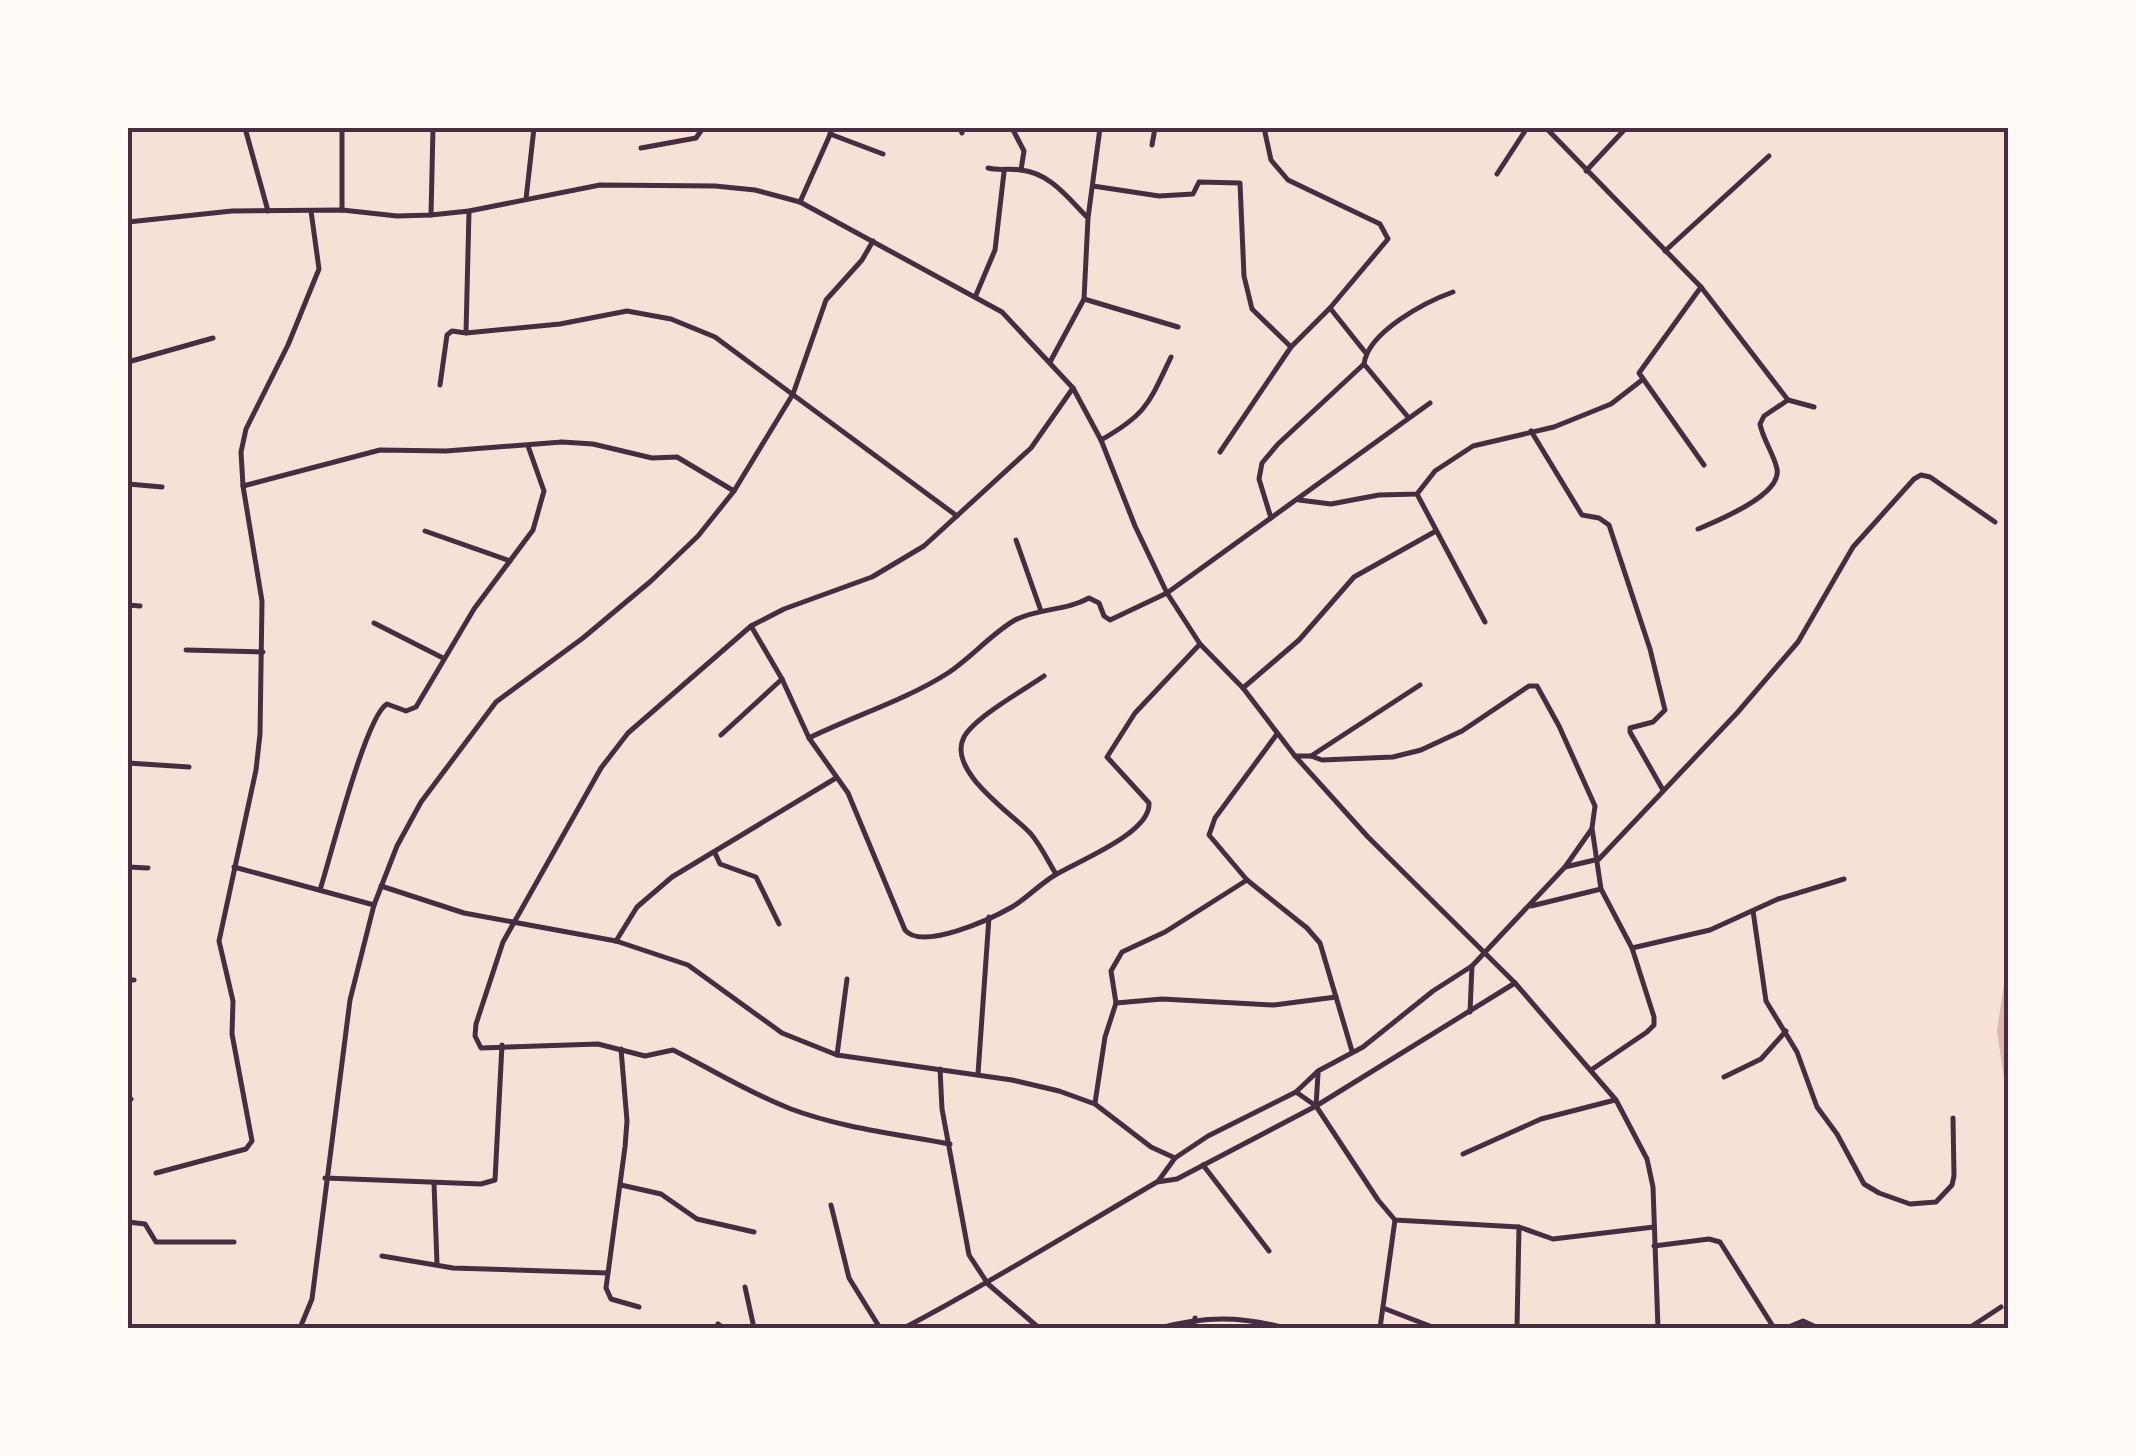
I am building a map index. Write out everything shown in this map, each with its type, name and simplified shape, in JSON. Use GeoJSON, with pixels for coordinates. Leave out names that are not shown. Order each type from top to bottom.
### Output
{"type":"FeatureCollection","features":[{"type":"Feature","properties":{"kind":"street"},"geometry":{"type":"LineString","coordinates":[[245,128],[268,211]]}},
{"type":"Feature","properties":{"kind":"street"},"geometry":{"type":"LineString","coordinates":[[342,128],[342,210]]}},
{"type":"Feature","properties":{"kind":"street"},"geometry":{"type":"LineString","coordinates":[[431,215],[432,128]]}},
{"type":"Feature","properties":{"kind":"street"},"geometry":{"type":"LineString","coordinates":[[526,199],[534,128]]}},
{"type":"Feature","properties":{"kind":"street"},"geometry":{"type":"LineString","coordinates":[[641,148],[696,138],[703,128]]}},
{"type":"Feature","properties":{"kind":"street"},"geometry":{"type":"LineString","coordinates":[[1012,128],[1024,152],[1021,170]]}},
{"type":"Feature","properties":{"kind":"street"},"geometry":{"type":"LineString","coordinates":[[1050,362],[1084,299],[1088,218],[1100,128]]}},
{"type":"Feature","properties":{"kind":"street"},"geometry":{"type":"LineString","coordinates":[[1152,144],[1155,128]]}},
{"type":"Feature","properties":{"kind":"street"},"geometry":{"type":"LineString","coordinates":[[1220,452],[1291,346],[1330,308],[1388,239],[1380,224],[1288,180],[1270,160],[1264,128]]}},
{"type":"Feature","properties":{"kind":"street"},"geometry":{"type":"LineString","coordinates":[[1497,174],[1527,128]]}},
{"type":"Feature","properties":{"kind":"street"},"geometry":{"type":"LineString","coordinates":[[1546,128],[1700,287],[1788,400],[1814,407]]}},
{"type":"Feature","properties":{"kind":"street"},"geometry":{"type":"LineString","coordinates":[[1586,171],[1626,128]]}},
{"type":"Feature","properties":{"kind":"street"},"geometry":{"type":"LineString","coordinates":[[800,202],[832,131],[883,154]]}},
{"type":"Feature","properties":{"kind":"street"},"geometry":{"type":"LineString","coordinates":[[1665,251],[1769,156]]}},
{"type":"Feature","properties":{"kind":"street"},"geometry":{"type":"LineString","coordinates":[[988,168],[1004,172],[1021,170],[1049,179],[1088,218]]}},
{"type":"Feature","properties":{"kind":"street"},"geometry":{"type":"LineString","coordinates":[[976,295],[995,250],[1004,172]]}},
{"type":"Feature","properties":{"kind":"street"},"geometry":{"type":"LineString","coordinates":[[1093,186],[1159,196],[1192,194],[1199,182],[1240,184],[1244,276],[1252,309],[1291,346]]}},
{"type":"Feature","properties":{"kind":"street"},"geometry":{"type":"LineString","coordinates":[[128,222],[232,211],[342,210],[431,215],[600,185],[755,190],[800,202],[1002,312],[1073,388],[1101,440],[1167,593],[1200,644],[1243,688],[1295,756],[1368,837],[1515,983],[1616,1100],[1647,1160],[1654,1187],[1658,1328]]}},
{"type":"Feature","properties":{"kind":"street"},"geometry":{"type":"LineString","coordinates":[[156,1173],[251,1146],[251,1121],[232,1034],[233,1001],[220,953],[256,770],[264,652],[262,601],[241,452],[246,429],[288,345],[319,269],[311,211]]}},
{"type":"Feature","properties":{"kind":"street"},"geometry":{"type":"LineString","coordinates":[[466,333],[469,211]]}},
{"type":"Feature","properties":{"kind":"street"},"geometry":{"type":"LineString","coordinates":[[300,1328],[312,1299],[350,1000],[374,905],[397,846],[421,802],[496,702],[584,638],[665,568],[698,536],[734,491],[793,394],[826,300],[854,270],[873,241]]}},
{"type":"Feature","properties":{"kind":"street"},"geometry":{"type":"LineString","coordinates":[[1700,287],[1639,373],[1704,464]]}},
{"type":"Feature","properties":{"kind":"street"},"geometry":{"type":"LineString","coordinates":[[1271,518],[1259,479],[1262,464],[1278,444],[1364,364],[1366,353],[1404,316],[1454,292]]}},
{"type":"Feature","properties":{"kind":"street"},"geometry":{"type":"LineString","coordinates":[[1084,299],[1178,327]]}},
{"type":"Feature","properties":{"kind":"street"},"geometry":{"type":"LineString","coordinates":[[1330,308],[1366,353]]}},
{"type":"Feature","properties":{"kind":"street"},"geometry":{"type":"LineString","coordinates":[[440,385],[447,335],[452,331],[466,333],[575,322],[615,311],[650,313],[714,336],[957,516]]}},
{"type":"Feature","properties":{"kind":"street"},"geometry":{"type":"LineString","coordinates":[[128,362],[213,338]]}},
{"type":"Feature","properties":{"kind":"street"},"geometry":{"type":"LineString","coordinates":[[1101,440],[1138,418],[1172,358]]}},
{"type":"Feature","properties":{"kind":"street"},"geometry":{"type":"LineString","coordinates":[[1364,364],[1408,418]]}},
{"type":"Feature","properties":{"kind":"street"},"geometry":{"type":"LineString","coordinates":[[1417,494],[1435,471],[1473,446],[1554,427],[1610,404],[1642,380]]}},
{"type":"Feature","properties":{"kind":"street"},"geometry":{"type":"LineString","coordinates":[[950,1144],[794,1110],[743,1089],[673,1050],[645,1056],[598,1044],[481,1048],[476,1024],[503,942],[615,748],[751,626],[784,609],[849,587],[894,566],[924,546],[1032,448],[1073,388]]}},
{"type":"Feature","properties":{"kind":"street"},"geometry":{"type":"LineString","coordinates":[[1698,530],[1738,512],[1772,486],[1778,471],[1760,424],[1764,416],[1788,400]]}},
{"type":"Feature","properties":{"kind":"street"},"geometry":{"type":"LineString","coordinates":[[809,738],[905,697],[950,672],[1012,622],[1088,598],[1099,603],[1110,620],[1167,593],[1430,403]]}},
{"type":"Feature","properties":{"kind":"street"},"geometry":{"type":"LineString","coordinates":[[1531,431],[1582,515],[1599,518],[1609,525],[1650,649],[1665,710],[1653,722],[1630,728],[1630,732],[1663,790]]}},
{"type":"Feature","properties":{"kind":"street"},"geometry":{"type":"LineString","coordinates":[[243,486],[380,450],[446,451],[585,442],[652,458],[674,456],[734,491]]}},
{"type":"Feature","properties":{"kind":"street"},"geometry":{"type":"LineString","coordinates":[[320,890],[378,710],[387,704],[406,710],[416,706],[443,658],[533,530],[544,491],[528,446]]}},
{"type":"Feature","properties":{"kind":"street"},"geometry":{"type":"LineString","coordinates":[[1566,867],[1599,859],[1737,713],[1794,648],[1842,562],[1914,479],[1920,475],[1930,477],[1994,522]]}},
{"type":"Feature","properties":{"kind":"street"},"geometry":{"type":"LineString","coordinates":[[128,484],[162,486]]}},
{"type":"Feature","properties":{"kind":"street"},"geometry":{"type":"LineString","coordinates":[[1299,500],[1331,504],[1379,495],[1417,494]]}},
{"type":"Feature","properties":{"kind":"street"},"geometry":{"type":"LineString","coordinates":[[1417,494],[1485,622]]}},
{"type":"Feature","properties":{"kind":"street"},"geometry":{"type":"LineString","coordinates":[[425,531],[510,561]]}},
{"type":"Feature","properties":{"kind":"street"},"geometry":{"type":"LineString","coordinates":[[1243,688],[1299,640],[1354,578],[1436,531]]}},
{"type":"Feature","properties":{"kind":"street"},"geometry":{"type":"LineString","coordinates":[[1016,540],[1041,611]]}},
{"type":"Feature","properties":{"kind":"street"},"geometry":{"type":"LineString","coordinates":[[128,604],[140,606]]}},
{"type":"Feature","properties":{"kind":"street"},"geometry":{"type":"LineString","coordinates":[[374,623],[443,658]]}},
{"type":"Feature","properties":{"kind":"street"},"geometry":{"type":"LineString","coordinates":[[751,626],[782,679],[809,738],[860,815],[908,935],[933,938],[1013,906],[1146,818],[1150,802],[1107,757],[1135,713],[1200,644]]}},
{"type":"Feature","properties":{"kind":"street"},"geometry":{"type":"LineString","coordinates":[[186,650],[264,652]]}},
{"type":"Feature","properties":{"kind":"street"},"geometry":{"type":"LineString","coordinates":[[1044,676],[966,733],[961,751],[990,800],[1028,831],[1056,874]]}},
{"type":"Feature","properties":{"kind":"street"},"geometry":{"type":"LineString","coordinates":[[721,735],[782,679]]}},
{"type":"Feature","properties":{"kind":"street"},"geometry":{"type":"LineString","coordinates":[[1295,756],[1322,760],[1404,755],[1462,731],[1534,684],[1559,726],[1595,806],[1592,828],[1601,889],[1632,948],[1652,1006],[1654,1025],[1592,1070]]}},
{"type":"Feature","properties":{"kind":"street"},"geometry":{"type":"LineString","coordinates":[[1311,756],[1420,686]]}},
{"type":"Feature","properties":{"kind":"street"},"geometry":{"type":"LineString","coordinates":[[1278,734],[1210,827],[1212,840],[1246,880],[1308,928],[1320,943],[1352,1052]]}},
{"type":"Feature","properties":{"kind":"street"},"geometry":{"type":"LineString","coordinates":[[128,763],[189,766]]}},
{"type":"Feature","properties":{"kind":"street"},"geometry":{"type":"LineString","coordinates":[[616,941],[637,907],[672,877],[836,778]]}},
{"type":"Feature","properties":{"kind":"street"},"geometry":{"type":"LineString","coordinates":[[1157,1182],[1175,1158],[1208,1136],[1296,1092],[1318,1071],[1352,1052],[1472,966],[1566,867],[1592,828]]}},
{"type":"Feature","properties":{"kind":"street"},"geometry":{"type":"LineString","coordinates":[[715,853],[720,864],[756,878],[779,924]]}},
{"type":"Feature","properties":{"kind":"street"},"geometry":{"type":"LineString","coordinates":[[128,867],[148,868]]}},
{"type":"Feature","properties":{"kind":"street"},"geometry":{"type":"LineString","coordinates":[[234,867],[374,905]]}},
{"type":"Feature","properties":{"kind":"street"},"geometry":{"type":"LineString","coordinates":[[1095,1104],[1105,1037],[1116,1003],[1111,971],[1122,952],[1165,932],[1246,880]]}},
{"type":"Feature","properties":{"kind":"street"},"geometry":{"type":"LineString","coordinates":[[1632,948],[1700,934],[1778,899],[1844,880]]}},
{"type":"Feature","properties":{"kind":"street"},"geometry":{"type":"LineString","coordinates":[[381,886],[464,913],[616,941],[688,966],[782,1032],[837,1054],[1037,1085],[1095,1104],[1124,1129],[1175,1158]]}},
{"type":"Feature","properties":{"kind":"street"},"geometry":{"type":"LineString","coordinates":[[1531,906],[1601,889]]}},
{"type":"Feature","properties":{"kind":"street"},"geometry":{"type":"LineString","coordinates":[[1753,911],[1766,1001],[1786,1030],[1817,1108],[1837,1134],[1864,1184],[1879,1193],[1922,1206],[1946,1195],[1954,1176],[1953,1118]]}},
{"type":"Feature","properties":{"kind":"street"},"geometry":{"type":"LineString","coordinates":[[978,1074],[989,918]]}},
{"type":"Feature","properties":{"kind":"street"},"geometry":{"type":"LineString","coordinates":[[1470,1012],[1472,966]]}},
{"type":"Feature","properties":{"kind":"street"},"geometry":{"type":"LineString","coordinates":[[837,1054],[848,979]]}},
{"type":"Feature","properties":{"kind":"street"},"geometry":{"type":"LineString","coordinates":[[904,1328],[988,1284],[1157,1182],[1177,1179],[1316,1106],[1515,983]]}},
{"type":"Feature","properties":{"kind":"street"},"geometry":{"type":"LineString","coordinates":[[1116,1003],[1162,999],[1274,1006],[1336,997]]}},
{"type":"Feature","properties":{"kind":"street"},"geometry":{"type":"LineString","coordinates":[[1724,1077],[1762,1059],[1786,1030]]}},
{"type":"Feature","properties":{"kind":"street"},"geometry":{"type":"LineString","coordinates":[[325,1178],[481,1184],[495,1180],[502,1045]]}},
{"type":"Feature","properties":{"kind":"street"},"geometry":{"type":"LineString","coordinates":[[621,1048],[627,1121],[606,1288],[611,1299],[639,1307]]}},
{"type":"Feature","properties":{"kind":"street"},"geometry":{"type":"LineString","coordinates":[[940,1070],[942,1109],[966,1247],[988,1284],[1039,1328]]}},
{"type":"Feature","properties":{"kind":"street"},"geometry":{"type":"LineString","coordinates":[[1316,1106],[1318,1071]]}},
{"type":"Feature","properties":{"kind":"street"},"geometry":{"type":"LineString","coordinates":[[1296,1092],[1316,1106],[1395,1220],[1519,1227],[1553,1239],[1654,1228]]}},
{"type":"Feature","properties":{"kind":"street"},"geometry":{"type":"LineString","coordinates":[[1463,1154],[1541,1118],[1616,1100]]}},
{"type":"Feature","properties":{"kind":"street"},"geometry":{"type":"LineString","coordinates":[[1203,1165],[1270,1251]]}},
{"type":"Feature","properties":{"kind":"street"},"geometry":{"type":"LineString","coordinates":[[434,1183],[437,1264]]}},
{"type":"Feature","properties":{"kind":"street"},"geometry":{"type":"LineString","coordinates":[[620,1185],[662,1194],[698,1219],[754,1232]]}},
{"type":"Feature","properties":{"kind":"street"},"geometry":{"type":"LineString","coordinates":[[831,1204],[849,1278],[880,1328]]}},
{"type":"Feature","properties":{"kind":"street"},"geometry":{"type":"LineString","coordinates":[[1380,1328],[1395,1220]]}},
{"type":"Feature","properties":{"kind":"street"},"geometry":{"type":"LineString","coordinates":[[128,1222],[145,1224],[156,1242],[234,1242]]}},
{"type":"Feature","properties":{"kind":"street"},"geometry":{"type":"LineString","coordinates":[[1517,1328],[1519,1227]]}},
{"type":"Feature","properties":{"kind":"street"},"geometry":{"type":"LineString","coordinates":[[1654,1246],[1710,1239],[1720,1242],[1771,1328]]}},
{"type":"Feature","properties":{"kind":"street"},"geometry":{"type":"LineString","coordinates":[[382,1256],[453,1268],[609,1273]]}},
{"type":"Feature","properties":{"kind":"street"},"geometry":{"type":"LineString","coordinates":[[746,1286],[754,1328]]}},
{"type":"Feature","properties":{"kind":"street"},"geometry":{"type":"LineString","coordinates":[[1969,1328],[2000,1307]]}},
{"type":"Feature","properties":{"kind":"street"},"geometry":{"type":"LineString","coordinates":[[1384,1308],[1435,1328]]}},
{"type":"Feature","properties":{"kind":"street"},"geometry":{"type":"LineString","coordinates":[[1160,1328],[1194,1318],[1232,1317],[1285,1328]]}},
{"type":"Feature","properties":{"kind":"street"},"geometry":{"type":"LineString","coordinates":[[1193,1328],[1194,1318]]}},
{"type":"Feature","properties":{"kind":"street"},"geometry":{"type":"LineString","coordinates":[[1786,1328],[1804,1321],[1816,1328],[1841,1328]]}},
{"type":"Feature","properties":{"kind":"shaded area"},"geometry":{"type":"Polygon","coordinates":[[[2008,957],[2008,1106],[1997,1031],[2008,957]]]}}]}
